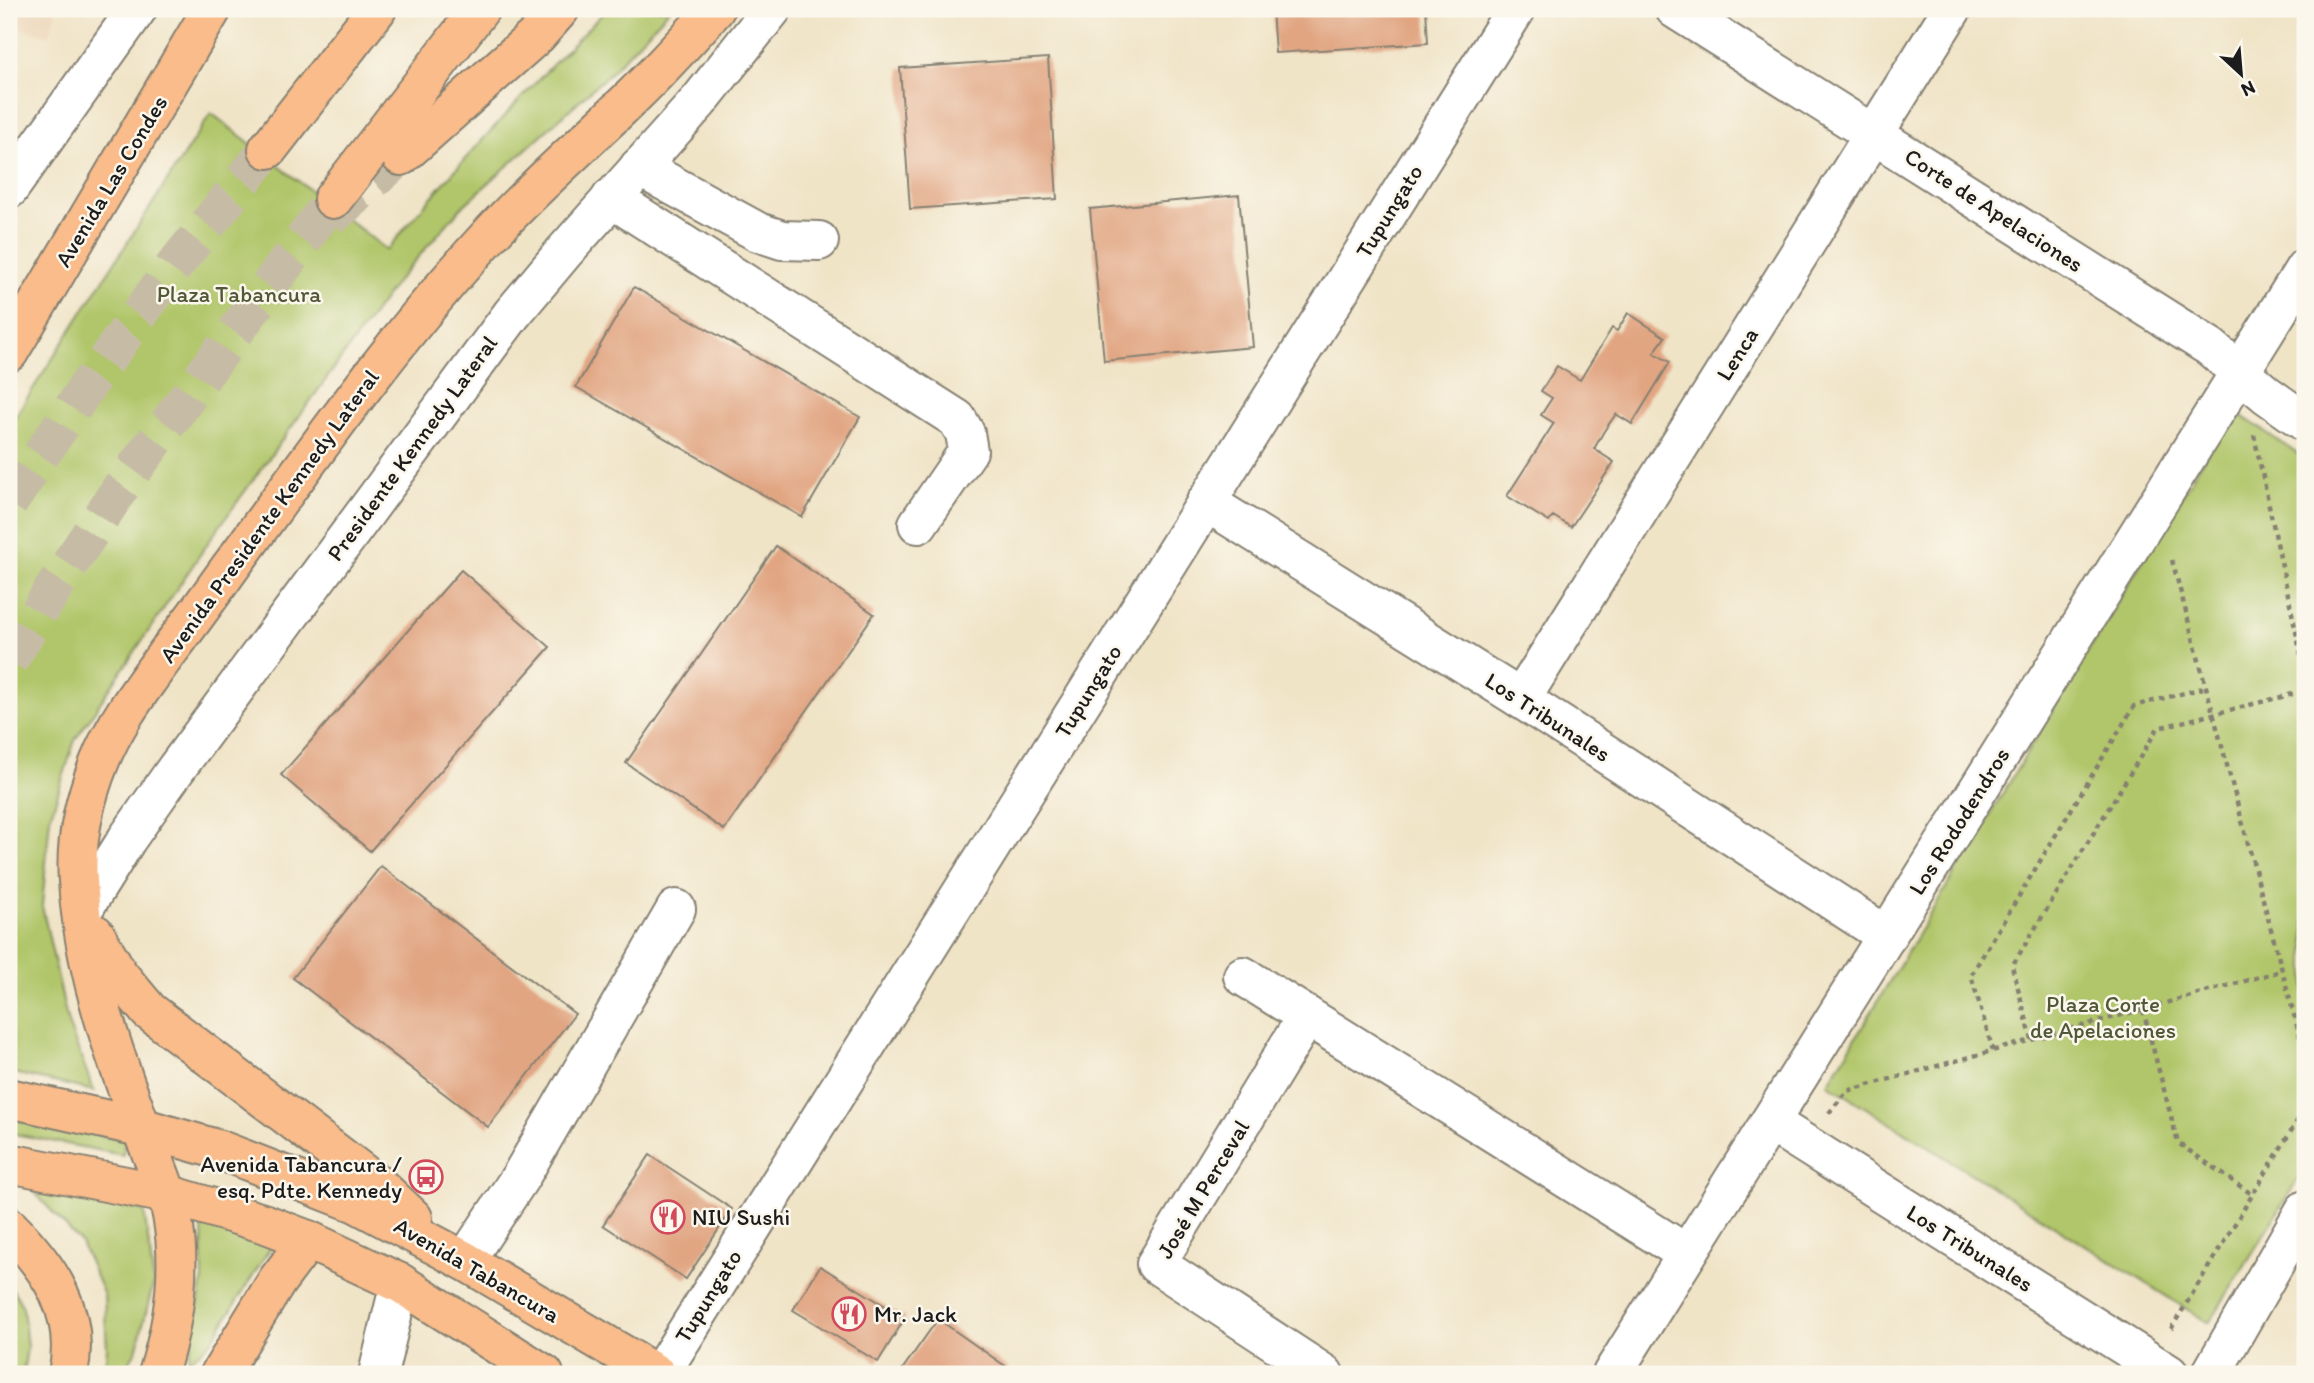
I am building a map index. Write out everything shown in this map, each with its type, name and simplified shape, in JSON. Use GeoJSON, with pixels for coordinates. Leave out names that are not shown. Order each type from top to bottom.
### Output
{"type":"FeatureCollection","features":[{"type":"Feature","properties":{"kind":"main road","name":"Avenida Las Condes"},"geometry":{"type":"LineString","coordinates":[[9,352],[212,9]]}},
{"type":"Feature","properties":{"kind":"main road"},"geometry":{"type":"LineString","coordinates":[[268,149],[377,9]]}},
{"type":"Feature","properties":{"kind":"main road"},"geometry":{"type":"LineString","coordinates":[[333,199],[480,9]]}},
{"type":"Feature","properties":{"kind":"main road"},"geometry":{"type":"LineString","coordinates":[[401,156],[537,35],[561,9]]}},
{"type":"Feature","properties":{"kind":"main road","name":"Avenida Presidente Kennedy Lateral"},"geometry":{"type":"LineString","coordinates":[[140,1127],[100,1002],[82,911],[77,859],[80,826],[99,762],[131,703],[343,413],[435,295],[491,233],[634,95],[715,9]]}},
{"type":"Feature","properties":{"kind":"main road"},"geometry":{"type":"LineString","coordinates":[[82,911],[119,975],[149,1010],[378,1185],[457,1257]]}},
{"type":"Feature","properties":{"kind":"main road","name":"Avenida Tabancura"},"geometry":{"type":"LineString","coordinates":[[9,1098],[140,1127],[220,1150],[356,1203],[457,1257],[658,1374]]}},
{"type":"Feature","properties":{"kind":"main road"},"geometry":{"type":"LineString","coordinates":[[140,1127],[167,1194],[175,1239],[173,1313],[158,1374]]}},
{"type":"Feature","properties":{"kind":"main road"},"geometry":{"type":"LineString","coordinates":[[9,1163],[167,1194],[266,1224],[308,1240],[400,1283],[544,1374]]}},
{"type":"Feature","properties":{"kind":"main road"},"geometry":{"type":"LineString","coordinates":[[9,1227],[47,1269],[61,1294],[68,1322],[68,1374]]}},
{"type":"Feature","properties":{"kind":"main road"},"geometry":{"type":"LineString","coordinates":[[220,1374],[276,1282],[308,1240]]}},
{"type":"Feature","properties":{"kind":"street"},"geometry":{"type":"LineString","coordinates":[[9,189],[137,9]]}},
{"type":"Feature","properties":{"kind":"street","name":"Presidente Kennedy Lateral"},"geometry":{"type":"LineString","coordinates":[[82,911],[127,839],[176,769],[512,314],[611,198],[699,101],[772,9]]}},
{"type":"Feature","properties":{"kind":"street","name":"Tupungato"},"geometry":{"type":"LineString","coordinates":[[658,1374],[1516,9]]}},
{"type":"Feature","properties":{"kind":"street","name":"Corte de Apelaciones"},"geometry":{"type":"LineString","coordinates":[[1675,9],[2210,347],[2267,395],[2305,422]]}},
{"type":"Feature","properties":{"kind":"street","name":"Lenca"},"geometry":{"type":"LineString","coordinates":[[1521,699],[1952,9]]}},
{"type":"Feature","properties":{"kind":"street"},"geometry":{"type":"LineString","coordinates":[[639,167],[758,232],[782,240],[819,242]]}},
{"type":"Feature","properties":{"kind":"street"},"geometry":{"type":"LineString","coordinates":[[611,198],[957,419],[965,433],[968,451],[918,524]]}},
{"type":"Feature","properties":{"kind":"street","name":"Los Rododendros"},"geometry":{"type":"LineString","coordinates":[[1612,1374],[2305,268]]}},
{"type":"Feature","properties":{"kind":"street","name":"Los Tribunales"},"geometry":{"type":"LineString","coordinates":[[1206,502],[1521,699],[1887,936]]}},
{"type":"Feature","properties":{"kind":"street"},"geometry":{"type":"LineString","coordinates":[[457,1257],[520,1177],[676,909]]}},
{"type":"Feature","properties":{"kind":"street"},"geometry":{"type":"LineString","coordinates":[[1243,976],[1687,1254]]}},
{"type":"Feature","properties":{"kind":"street","name":"José M Perceval"},"geometry":{"type":"LineString","coordinates":[[1307,1016],[1156,1264],[1324,1374]]}},
{"type":"Feature","properties":{"kind":"street","name":"Los Tribunales"},"geometry":{"type":"LineString","coordinates":[[1770,1122],[2160,1368]]}},
{"type":"Feature","properties":{"kind":"street"},"geometry":{"type":"LineString","coordinates":[[2211,1374],[2305,1210]]}},
{"type":"Feature","properties":{"kind":"street"},"geometry":{"type":"LineString","coordinates":[[378,1374],[400,1283]]}},
{"type":"Feature","properties":{"kind":"path"},"geometry":{"type":"LineString","coordinates":[[2240,371],[2305,674]]}},
{"type":"Feature","properties":{"kind":"path"},"geometry":{"type":"LineString","coordinates":[[2156,506],[2305,1056]]}},
{"type":"Feature","properties":{"kind":"path"},"geometry":{"type":"LineString","coordinates":[[1993,1051],[1970,975],[2134,706],[2207,687]]}},
{"type":"Feature","properties":{"kind":"path"},"geometry":{"type":"LineString","coordinates":[[2032,1040],[2012,966],[2158,728],[2305,691]]}},
{"type":"Feature","properties":{"kind":"path"},"geometry":{"type":"LineString","coordinates":[[1803,1142],[1847,1091],[2281,971]]}},
{"type":"Feature","properties":{"kind":"path"},"geometry":{"type":"LineString","coordinates":[[2143,1010],[2178,1143],[2253,1195]]}},
{"type":"Feature","properties":{"kind":"path"},"geometry":{"type":"LineString","coordinates":[[2160,1368],[2253,1195],[2305,1108]]}},
{"type":"Feature","properties":{"kind":"shaded area"},"geometry":{"type":"Polygon","coordinates":[[[9,9],[56,9],[49,36],[9,25],[9,9]]]}},
{"type":"Feature","properties":{"kind":"green space","name":"Plaza Tabancura"},"geometry":{"type":"Polygon","coordinates":[[[607,9],[670,9],[612,71],[461,208],[398,280],[214,534],[75,740],[50,818],[42,906],[68,1023],[94,1091],[9,1072],[9,426],[211,113],[387,250],[494,127],[607,9]]]}},
{"type":"Feature","properties":{"kind":"green space","name":"Plaza Corte de Apelaciones"},"geometry":{"type":"Polygon","coordinates":[[[2233,410],[2305,459],[2305,1168],[2209,1323],[1828,1084],[2233,410]]]}},
{"type":"Feature","properties":{"kind":"green space"},"geometry":{"type":"Polygon","coordinates":[[[9,1118],[125,1140],[123,1155],[9,1133],[9,1118]]]}},
{"type":"Feature","properties":{"kind":"green space"},"geometry":{"type":"Polygon","coordinates":[[[35,1193],[68,1196],[144,1211],[154,1282],[136,1351],[122,1374],[104,1374],[107,1348],[104,1295],[81,1243],[35,1193]]]}},
{"type":"Feature","properties":{"kind":"green space"},"geometry":{"type":"Polygon","coordinates":[[[202,1224],[273,1244],[211,1342],[188,1361],[203,1279],[202,1224]]]}},
{"type":"Feature","properties":{"kind":"green space"},"geometry":{"type":"Polygon","coordinates":[[[9,1283],[23,1307],[27,1348],[23,1374],[9,1374],[9,1283]]]}},
{"type":"Feature","properties":{"kind":"building"},"geometry":{"type":"Polygon","coordinates":[[[1272,9],[1426,9],[1428,43],[1275,53],[1272,9]]]}},
{"type":"Feature","properties":{"kind":"building"},"geometry":{"type":"Polygon","coordinates":[[[1048,58],[1057,199],[910,209],[900,68],[1048,58]]]}},
{"type":"Feature","properties":{"kind":"building"},"geometry":{"type":"Polygon","coordinates":[[[1239,195],[1253,347],[1104,361],[1090,209],[1239,195]]]}},
{"type":"Feature","properties":{"kind":"building"},"geometry":{"type":"Polygon","coordinates":[[[634,287],[860,417],[802,517],[576,387],[634,287]]]}},
{"type":"Feature","properties":{"kind":"building"},"geometry":{"type":"Polygon","coordinates":[[[1628,313],[1665,337],[1654,353],[1670,362],[1632,424],[1616,414],[1604,431],[1594,449],[1614,462],[1571,527],[1553,516],[1549,522],[1507,496],[1554,423],[1541,415],[1552,398],[1541,391],[1557,366],[1580,380],[1612,328],[1617,331],[1628,313]]]}},
{"type":"Feature","properties":{"kind":"building"},"geometry":{"type":"Polygon","coordinates":[[[776,546],[874,614],[724,830],[626,763],[776,546]]]}},
{"type":"Feature","properties":{"kind":"building"},"geometry":{"type":"Polygon","coordinates":[[[461,570],[550,647],[370,851],[281,775],[461,570]]]}},
{"type":"Feature","properties":{"kind":"building"},"geometry":{"type":"Polygon","coordinates":[[[381,866],[575,1014],[488,1127],[293,978],[381,866]]]}},
{"type":"Feature","properties":{"kind":"building","name":"NIU Sushi"},"geometry":{"type":"Polygon","coordinates":[[[650,1155],[732,1209],[686,1279],[603,1225],[650,1155]]]}},
{"type":"Feature","properties":{"kind":"building","name":"Mr. Jack"},"geometry":{"type":"Polygon","coordinates":[[[820,1266],[905,1318],[878,1362],[793,1310],[820,1266]]]}},
{"type":"Feature","properties":{"kind":"building"},"geometry":{"type":"Polygon","coordinates":[[[938,1319],[1008,1368],[1004,1374],[899,1374],[938,1319]]]}},
{"type":"Feature","properties":{"kind":"tunnel"},"geometry":{"type":"LineString","coordinates":[[9,503],[88,385],[175,265],[268,149]]}},
{"type":"Feature","properties":{"kind":"tunnel"},"geometry":{"type":"LineString","coordinates":[[330,218],[401,156]]}},
{"type":"Feature","properties":{"kind":"tunnel"},"geometry":{"type":"LineString","coordinates":[[9,661],[121,487],[333,199]]}},
{"type":"Feature","properties":{"kind":"place","name":"Avenida Tabancura / esq. Pdte. Kennedy"},"geometry":{"type":"Point","coordinates":[426,1177]}},
{"type":"Feature","properties":{"kind":"place","name":"NIU Sushi"},"geometry":{"type":"Point","coordinates":[668,1217]}},
{"type":"Feature","properties":{"kind":"place","name":"Mr. Jack"},"geometry":{"type":"Point","coordinates":[849,1314]}}]}
